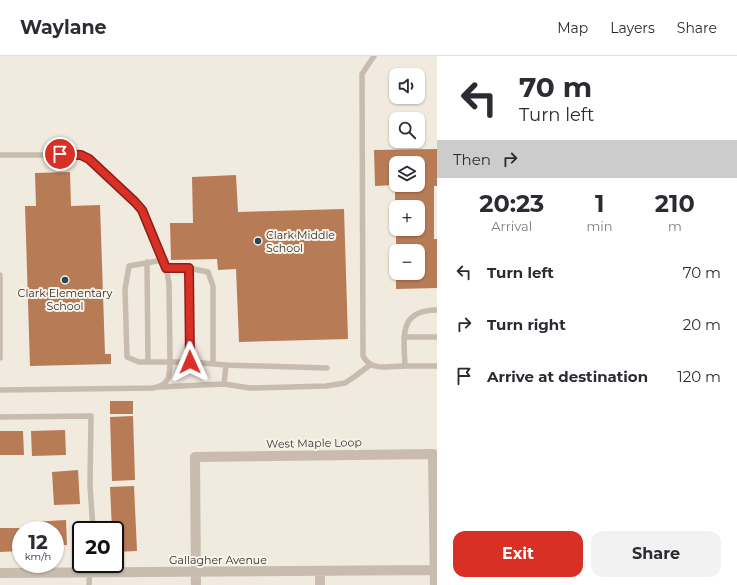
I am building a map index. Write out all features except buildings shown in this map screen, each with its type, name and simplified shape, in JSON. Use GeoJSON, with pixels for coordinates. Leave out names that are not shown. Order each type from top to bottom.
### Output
{"type":"FeatureCollection","features":[{"type":"Feature","properties":{"kind":"street","name":"West Maple Loop"},"geometry":{"type":"LineString","coordinates":[[196,572],[195,457],[433,454],[436,570]]}},
{"type":"Feature","properties":{"kind":"street","name":"Gallagher Avenue"},"geometry":{"type":"LineString","coordinates":[[0,573],[72,569]]}},
{"type":"Feature","properties":{"kind":"street","name":"Gallagher Avenue"},"geometry":{"type":"LineString","coordinates":[[124,569],[196,572],[436,570]]}},
{"type":"Feature","properties":{"kind":"street"},"geometry":{"type":"LineString","coordinates":[[435,585],[436,570]]}},
{"type":"Feature","properties":{"kind":"street"},"geometry":{"type":"LineString","coordinates":[[320,571],[320,585]]}},
{"type":"Feature","properties":{"kind":"street"},"geometry":{"type":"LineString","coordinates":[[196,572],[196,585]]}},
{"type":"Feature","properties":{"kind":"lane"},"geometry":{"type":"LineString","coordinates":[[374,56],[362,74],[363,356],[370,365],[376,367],[437,366]]}},
{"type":"Feature","properties":{"kind":"lane"},"geometry":{"type":"LineString","coordinates":[[0,155],[81,155],[89,159],[142,210],[166,268],[169,283],[170,373],[168,380],[160,387]]}},
{"type":"Feature","properties":{"kind":"lane"},"geometry":{"type":"LineString","coordinates":[[163,260],[129,266],[125,289],[127,357],[139,362],[190,362],[226,365],[327,368]]}},
{"type":"Feature","properties":{"kind":"lane"},"geometry":{"type":"LineString","coordinates":[[148,262],[148,362]]}},
{"type":"Feature","properties":{"kind":"lane"},"geometry":{"type":"LineString","coordinates":[[166,268],[189,268],[208,272],[213,286],[213,364]]}},
{"type":"Feature","properties":{"kind":"lane"},"geometry":{"type":"LineString","coordinates":[[189,268],[190,362]]}},
{"type":"Feature","properties":{"kind":"lane"},"geometry":{"type":"LineString","coordinates":[[0,275],[0,358]]}},
{"type":"Feature","properties":{"kind":"lane"},"geometry":{"type":"LineString","coordinates":[[405,366],[404,337],[406,324],[413,315],[424,310],[437,310]]}},
{"type":"Feature","properties":{"kind":"lane"},"geometry":{"type":"LineString","coordinates":[[404,337],[437,337]]}},
{"type":"Feature","properties":{"kind":"lane"},"geometry":{"type":"LineString","coordinates":[[224,384],[226,365]]}},
{"type":"Feature","properties":{"kind":"lane"},"geometry":{"type":"LineString","coordinates":[[0,390],[153,388],[224,384],[250,388],[326,386],[345,383],[370,365]]}},
{"type":"Feature","properties":{"kind":"lane"},"geometry":{"type":"LineString","coordinates":[[0,417],[91,416],[90,485],[92,521]]}},
{"type":"Feature","properties":{"kind":"lane"},"geometry":{"type":"LineString","coordinates":[[89,573],[89,585]]}},
{"type":"Feature","properties":{"kind":"place","name":"Clark Middle School"},"geometry":{"type":"Point","coordinates":[258,241]}},
{"type":"Feature","properties":{"kind":"place","name":"Clark Elementary School"},"geometry":{"type":"Point","coordinates":[65,280]}},
{"type":"Feature","properties":{"kind":"route"},"geometry":{"type":"LineString","coordinates":[[60,154],[76,154],[89,159],[142,210],[166,268],[189,268],[190,362]]}}]}
